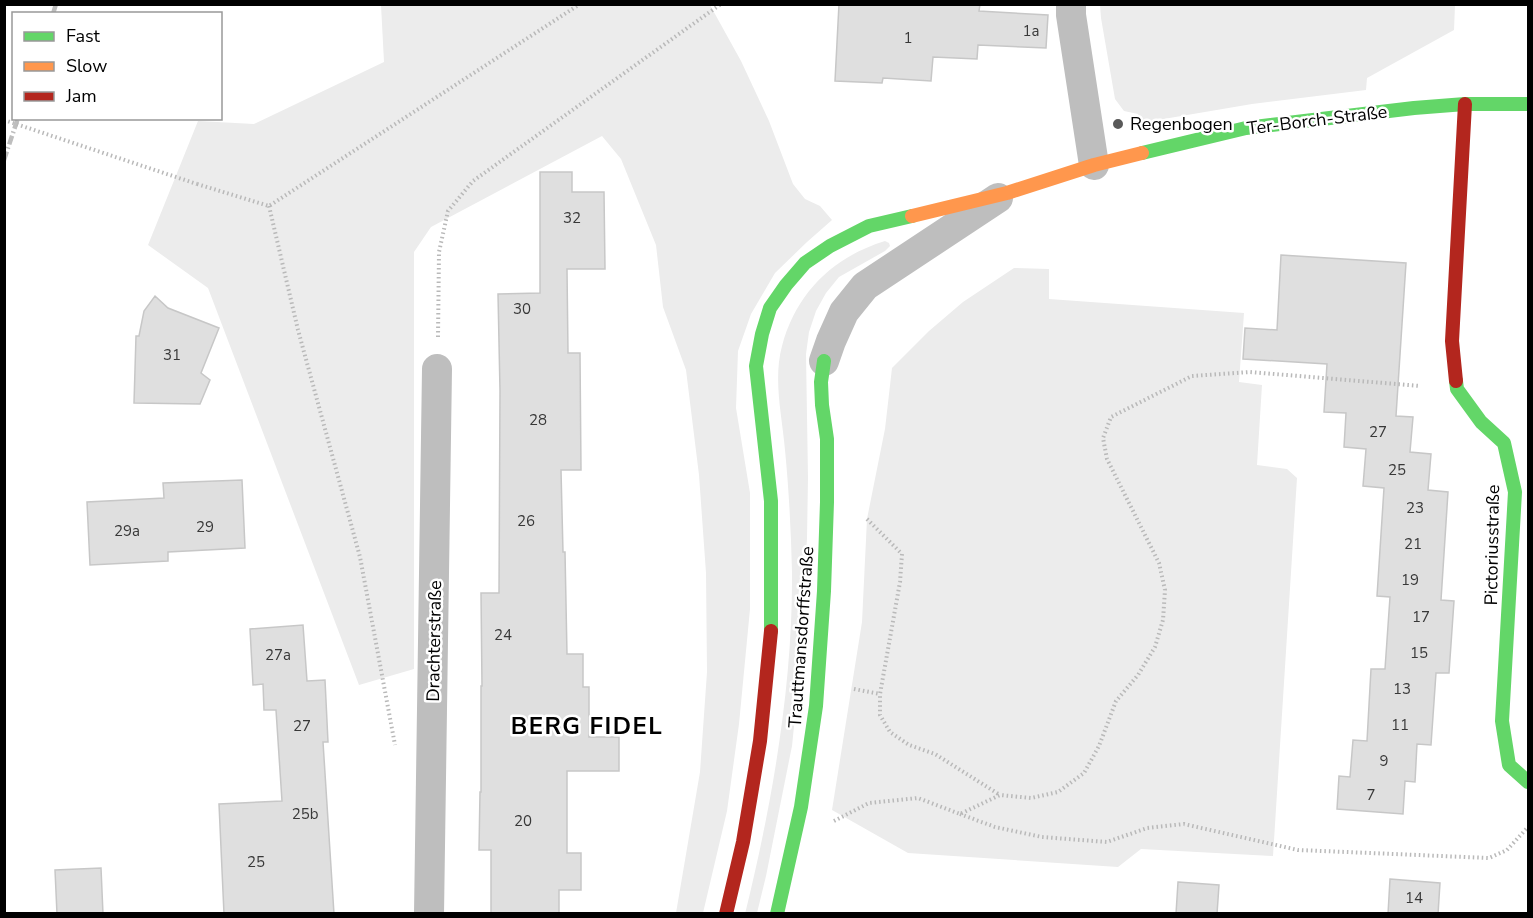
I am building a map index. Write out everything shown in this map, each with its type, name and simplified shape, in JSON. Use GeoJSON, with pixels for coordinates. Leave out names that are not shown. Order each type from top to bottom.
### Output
{"type":"FeatureCollection","features":[{"type":"Feature","properties":{"kind":"street"},"geometry":{"type":"LineString","coordinates":[[1071,4],[1095,165]]}},
{"type":"Feature","properties":{"kind":"street"},"geometry":{"type":"LineString","coordinates":[[1457,390],[1452,341],[1465,104]]}},
{"type":"Feature","properties":{"kind":"street","name":"Ter-Borch-Straße"},"geometry":{"type":"LineString","coordinates":[[756,366],[770,308],[786,285],[805,263],[830,246],[869,226],[1007,193],[1095,165],[1246,128],[1414,108],[1465,104],[1528,104]]}},
{"type":"Feature","properties":{"kind":"street","name":"Ter-Borch-Straße"},"geometry":{"type":"LineString","coordinates":[[824,361],[844,312],[865,286],[1007,193]]}},
{"type":"Feature","properties":{"kind":"street","name":"Trauttmansdorffstraße"},"geometry":{"type":"LineString","coordinates":[[777,914],[801,807],[816,706],[828,502],[826,439],[820,382],[824,361]]}},
{"type":"Feature","properties":{"kind":"street","name":"Trauttmansdorffstraße"},"geometry":{"type":"LineString","coordinates":[[726,914],[743,842],[760,741],[771,640],[771,501],[756,366]]}},
{"type":"Feature","properties":{"kind":"street","name":"Drachterstraße"},"geometry":{"type":"LineString","coordinates":[[429,914],[437,369]]}},
{"type":"Feature","properties":{"kind":"street","name":"Pictoriusstraße"},"geometry":{"type":"LineString","coordinates":[[1457,390],[1481,422],[1504,443],[1515,492],[1502,721],[1509,765],[1528,782]]}},
{"type":"Feature","properties":{"kind":"path"},"geometry":{"type":"LineString","coordinates":[[4,120],[269,206],[580,4]]}},
{"type":"Feature","properties":{"kind":"path"},"geometry":{"type":"LineString","coordinates":[[437,369],[439,252],[448,211],[473,182],[721,4]]}},
{"type":"Feature","properties":{"kind":"path"},"geometry":{"type":"LineString","coordinates":[[269,206],[298,330],[360,557],[399,766],[430,772]]}},
{"type":"Feature","properties":{"kind":"path"},"geometry":{"type":"LineString","coordinates":[[867,519],[902,554],[900,582],[880,694],[880,715],[890,732],[909,745],[935,754],[1000,795],[1031,798],[1058,792],[1084,773],[1099,746],[1116,701],[1138,675],[1155,647],[1163,620],[1165,590],[1159,563],[1107,459],[1103,438],[1111,417],[1191,376],[1250,372],[1457,390]]}},
{"type":"Feature","properties":{"kind":"path"},"geometry":{"type":"LineString","coordinates":[[847,688],[880,694]]}},
{"type":"Feature","properties":{"kind":"path"},"geometry":{"type":"LineString","coordinates":[[960,814],[1000,795]]}},
{"type":"Feature","properties":{"kind":"path"},"geometry":{"type":"LineString","coordinates":[[830,823],[869,803],[918,798],[995,827],[1042,837],[1107,842],[1147,828],[1184,824],[1298,850],[1489,858],[1507,850],[1528,827]]}},
{"type":"Feature","properties":{"kind":"shaded area"},"geometry":{"type":"Polygon","coordinates":[[[1100,4],[1455,5],[1454,30],[1367,78],[1366,90],[1252,104],[1140,123],[1138,114],[1124,111],[1115,99],[1100,4]]]}},
{"type":"Feature","properties":{"kind":"shaded area"},"geometry":{"type":"Polygon","coordinates":[[[381,5],[710,5],[741,61],[769,121],[793,184],[805,199],[820,206],[832,220],[775,273],[751,314],[738,351],[736,408],[750,493],[750,609],[739,724],[727,811],[703,913],[676,913],[700,772],[707,672],[706,573],[699,475],[686,370],[663,307],[656,245],[621,159],[602,136],[431,227],[414,252],[414,669],[359,685],[208,288],[148,245],[198,121],[254,124],[384,62],[381,5]]]}},
{"type":"Feature","properties":{"kind":"shaded area"},"geometry":{"type":"Polygon","coordinates":[[[885,241],[890,246],[885,251],[839,277],[826,293],[816,311],[809,332],[806,354],[807,538],[799,678],[792,746],[757,913],[745,914],[772,787],[789,658],[792,572],[788,481],[778,385],[779,359],[788,327],[797,309],[819,280],[849,257],[885,241]]]}},
{"type":"Feature","properties":{"kind":"shaded area"},"geometry":{"type":"Polygon","coordinates":[[[1014,268],[1049,269],[1049,299],[1244,313],[1239,382],[1262,385],[1257,465],[1287,469],[1297,478],[1273,856],[1141,849],[1118,867],[908,853],[832,810],[862,622],[867,519],[885,429],[892,368],[929,331],[963,302],[1014,268]]]}},
{"type":"Feature","properties":{"kind":"building"},"geometry":{"type":"Polygon","coordinates":[[[839,4],[980,4],[979,11],[1048,15],[1046,48],[978,45],[977,59],[933,57],[931,81],[883,78],[882,83],[835,81],[839,4]]]}},
{"type":"Feature","properties":{"kind":"building"},"geometry":{"type":"Polygon","coordinates":[[[540,172],[572,172],[572,192],[604,192],[605,269],[567,269],[568,353],[580,353],[581,470],[561,470],[563,552],[565,552],[567,654],[583,654],[583,687],[589,687],[589,737],[619,737],[619,771],[567,771],[567,853],[581,853],[581,890],[559,890],[559,914],[491,914],[491,850],[479,850],[481,593],[499,593],[498,294],[540,293],[540,172]]]}},
{"type":"Feature","properties":{"kind":"building"},"geometry":{"type":"Polygon","coordinates":[[[1281,255],[1406,263],[1396,416],[1413,417],[1410,452],[1431,454],[1428,490],[1448,492],[1441,600],[1454,601],[1449,673],[1436,673],[1431,745],[1417,744],[1415,782],[1405,781],[1403,814],[1337,809],[1339,776],[1350,777],[1353,740],[1367,741],[1371,669],[1385,669],[1390,597],[1377,596],[1384,488],[1363,486],[1366,449],[1344,447],[1346,413],[1324,412],[1327,364],[1243,359],[1245,328],[1277,330],[1281,255]]]}},
{"type":"Feature","properties":{"kind":"building"},"geometry":{"type":"Polygon","coordinates":[[[155,296],[168,308],[219,328],[201,373],[210,380],[200,404],[134,403],[136,336],[139,336],[144,311],[155,296]]]}},
{"type":"Feature","properties":{"kind":"building"},"geometry":{"type":"Polygon","coordinates":[[[242,480],[245,548],[168,552],[168,561],[90,565],[87,502],[164,498],[163,483],[242,480]]]}},
{"type":"Feature","properties":{"kind":"building"},"geometry":{"type":"Polygon","coordinates":[[[303,625],[307,681],[325,680],[328,742],[323,742],[334,914],[224,914],[219,804],[282,801],[276,710],[264,710],[263,684],[253,685],[250,629],[303,625]]]}},
{"type":"Feature","properties":{"kind":"building"},"geometry":{"type":"Polygon","coordinates":[[[101,868],[103,914],[57,914],[55,870],[101,868]]]}},
{"type":"Feature","properties":{"kind":"building"},"geometry":{"type":"Polygon","coordinates":[[[1390,879],[1440,883],[1438,914],[1388,914],[1390,879]]]}},
{"type":"Feature","properties":{"kind":"building"},"geometry":{"type":"Polygon","coordinates":[[[1178,882],[1219,885],[1217,914],[1176,914],[1178,882]]]}},
{"type":"Feature","properties":{"kind":"railway"},"geometry":{"type":"LineString","coordinates":[[54,12],[56,4]]}},
{"type":"Feature","properties":{"kind":"railway"},"geometry":{"type":"LineString","coordinates":[[4,160],[17,120]]}},
{"type":"Feature","properties":{"kind":"traffic: fast"},"geometry":{"type":"LineString","coordinates":[[1142,153],[1246,128],[1414,108],[1465,104],[1528,104]]}},
{"type":"Feature","properties":{"kind":"traffic: fast"},"geometry":{"type":"LineString","coordinates":[[771,631],[771,501],[756,366],[770,308],[805,263],[830,246],[869,226],[912,216]]}},
{"type":"Feature","properties":{"kind":"traffic: fast"},"geometry":{"type":"LineString","coordinates":[[777,914],[801,807],[816,706],[827,502],[827,439],[821,382],[824,361]]}},
{"type":"Feature","properties":{"kind":"traffic: fast"},"geometry":{"type":"LineString","coordinates":[[1456,381],[1457,389],[1481,422],[1504,443],[1515,492],[1502,721],[1509,765],[1528,782]]}},
{"type":"Feature","properties":{"kind":"traffic: slow"},"geometry":{"type":"LineString","coordinates":[[912,216],[1007,193],[1094,165],[1142,153]]}},
{"type":"Feature","properties":{"kind":"traffic: jam"},"geometry":{"type":"LineString","coordinates":[[1456,381],[1452,341],[1465,104]]}},
{"type":"Feature","properties":{"kind":"traffic: jam"},"geometry":{"type":"LineString","coordinates":[[726,914],[743,842],[760,741],[771,631]]}},
{"type":"Feature","properties":{"kind":"place","name":"Regenbogen"},"geometry":{"type":"Point","coordinates":[1118,124]}},
{"type":"Feature","properties":{"kind":"district","name":"BERG FIDEL"},"geometry":{"type":"Point","coordinates":[587,726]}}]}
